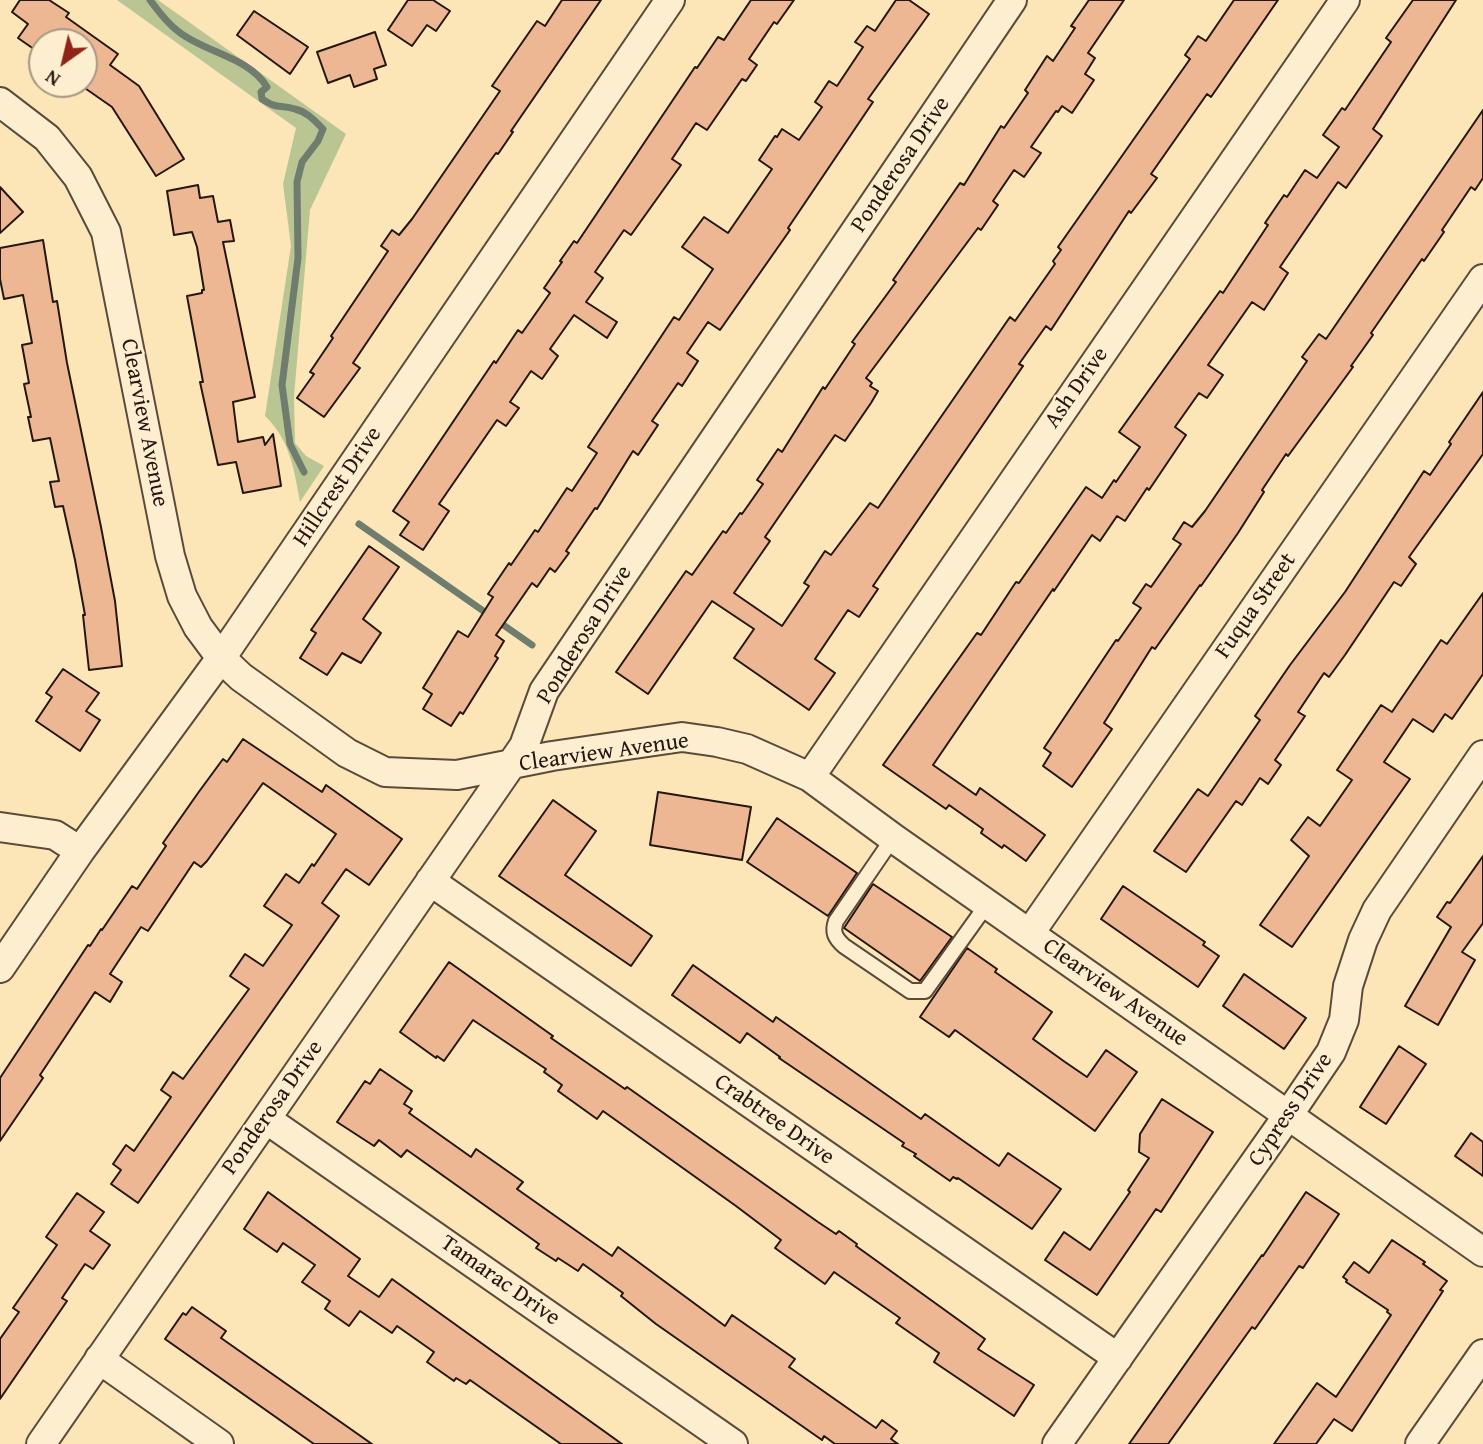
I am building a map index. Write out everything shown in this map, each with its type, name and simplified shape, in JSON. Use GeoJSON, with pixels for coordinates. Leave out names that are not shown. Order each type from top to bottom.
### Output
{"type":"FeatureCollection","features":[{"type":"Feature","properties":{"kind":"street","name":"Hillcrest Drive"},"geometry":{"type":"LineString","coordinates":[[0,968],[80,851],[221,658],[670,0]]}},
{"type":"Feature","properties":{"kind":"street","name":"Ponderosa Drive"},"geometry":{"type":"LineString","coordinates":[[41,1444],[524,746],[544,691],[1012,0]]}},
{"type":"Feature","properties":{"kind":"street","name":"Ash Drive"},"geometry":{"type":"LineString","coordinates":[[810,777],[1345,0]]}},
{"type":"Feature","properties":{"kind":"street","name":"Clearview Avenue"},"geometry":{"type":"LineString","coordinates":[[0,102],[47,138],[78,177],[106,232],[170,556],[182,596],[198,627],[221,658],[241,677],[347,753],[385,772],[457,775],[552,756],[682,737],[747,749],[810,777],[892,838],[1483,1252]]}},
{"type":"Feature","properties":{"kind":"street","name":"Fuqua Street"},"geometry":{"type":"LineString","coordinates":[[1030,933],[1483,279]]}},
{"type":"Feature","properties":{"kind":"street","name":"Cypress Drive"},"geometry":{"type":"LineString","coordinates":[[1057,1444],[1331,1052],[1344,1020],[1348,986],[1363,940],[1377,910],[1483,755]]}},
{"type":"Feature","properties":{"kind":"street"},"geometry":{"type":"LineString","coordinates":[[0,827],[55,835],[80,851]]}},
{"type":"Feature","properties":{"kind":"street","name":"Crabtree Drive"},"geometry":{"type":"LineString","coordinates":[[430,881],[1118,1358]]}},
{"type":"Feature","properties":{"kind":"street","name":"Tamarac Drive"},"geometry":{"type":"LineString","coordinates":[[266,1119],[733,1444]]}},
{"type":"Feature","properties":{"kind":"street"},"geometry":{"type":"LineString","coordinates":[[1420,1444],[1483,1354]]}},
{"type":"Feature","properties":{"kind":"street"},"geometry":{"type":"LineString","coordinates":[[99,1359],[219,1444]]}},
{"type":"Feature","properties":{"kind":"lane"},"geometry":{"type":"LineString","coordinates":[[892,838],[849,900],[833,929],[836,938],[855,954],[910,991],[925,991],[988,903]]}},
{"type":"Feature","properties":{"kind":"green space"},"geometry":{"type":"Polygon","coordinates":[[[117,0],[158,0],[346,134],[310,210],[294,396],[295,443],[306,456],[324,466],[300,502],[293,467],[285,445],[265,416],[291,246],[283,184],[296,128],[117,0]]]}},
{"type":"Feature","properties":{"kind":"building"},"geometry":{"type":"Polygon","coordinates":[[[20,0],[49,0],[69,13],[66,17],[81,28],[28,28],[28,45],[18,38],[28,24],[12,12],[20,0]]]}},
{"type":"Feature","properties":{"kind":"building"},"geometry":{"type":"Polygon","coordinates":[[[408,0],[433,0],[450,11],[436,31],[427,25],[412,46],[388,30],[408,0]]]}},
{"type":"Feature","properties":{"kind":"building"},"geometry":{"type":"Polygon","coordinates":[[[562,0],[601,0],[353,363],[360,368],[324,417],[297,398],[314,374],[310,372],[333,338],[331,336],[388,251],[381,246],[392,230],[399,235],[412,219],[500,91],[492,86],[537,21],[545,26],[562,0]]]}},
{"type":"Feature","properties":{"kind":"building"},"geometry":{"type":"Polygon","coordinates":[[[751,0],[794,0],[777,24],[774,22],[749,59],[757,65],[746,81],[742,79],[707,130],[696,123],[672,159],[681,165],[631,235],[624,230],[595,272],[603,278],[586,302],[617,322],[607,338],[574,315],[550,349],[558,356],[542,379],[531,371],[510,402],[519,408],[506,426],[497,420],[439,504],[449,511],[423,550],[400,535],[409,522],[393,511],[494,361],[496,363],[518,330],[522,333],[550,293],[544,288],[562,262],[560,261],[574,241],[577,243],[695,67],[697,68],[718,37],[724,40],[751,0]]]}},
{"type":"Feature","properties":{"kind":"building"},"geometry":{"type":"Polygon","coordinates":[[[896,0],[909,0],[929,14],[868,99],[873,102],[788,228],[790,230],[720,330],[708,322],[687,353],[698,361],[682,386],[678,383],[652,421],[658,425],[638,455],[633,451],[597,509],[595,508],[566,551],[569,553],[555,572],[550,568],[537,587],[532,583],[496,635],[504,641],[495,656],[498,658],[463,714],[460,712],[451,726],[423,709],[432,694],[423,688],[458,631],[468,637],[493,597],[488,594],[509,563],[511,565],[535,530],[538,532],[567,488],[572,491],[597,453],[588,447],[674,317],[679,320],[713,269],[682,247],[704,217],[728,233],[772,169],[759,160],[775,136],[777,137],[782,129],[799,140],[822,107],[815,102],[829,81],[837,86],[863,47],[855,42],[867,26],[875,31],[896,0]]]}},
{"type":"Feature","properties":{"kind":"building"},"geometry":{"type":"Polygon","coordinates":[[[1089,0],[1124,0],[1088,53],[1095,58],[1085,74],[1094,80],[1072,113],[1062,106],[1056,111],[1031,147],[1041,153],[1024,177],[1014,170],[993,201],[998,205],[981,230],[978,228],[866,378],[872,383],[870,386],[878,391],[871,403],[845,441],[835,435],[765,537],[770,541],[734,593],[782,626],[809,586],[804,583],[825,551],[831,555],[870,503],[878,508],[1010,317],[1015,321],[1055,264],[1053,261],[1061,250],[1058,247],[1190,59],[1185,55],[1198,36],[1206,41],[1234,0],[1278,0],[1211,97],[1207,94],[1151,174],[1157,178],[1131,213],[1129,211],[1051,330],[1046,326],[1019,364],[1023,366],[873,586],[878,589],[859,617],[848,610],[815,659],[835,673],[809,710],[734,658],[754,629],[712,601],[648,694],[616,672],[686,571],[692,575],[723,531],[726,533],[740,513],[742,514],[763,484],[757,480],[778,449],[782,452],[823,387],[825,389],[855,344],[852,342],[896,282],[893,280],[960,183],[964,185],[1001,126],[1004,128],[1028,93],[1025,90],[1047,56],[1053,61],[1075,28],[1071,26],[1089,0]]]}},
{"type":"Feature","properties":{"kind":"building"},"geometry":{"type":"Polygon","coordinates":[[[1413,0],[1456,0],[1373,129],[1382,136],[1346,188],[1338,182],[1280,267],[1288,273],[1264,310],[1252,302],[1208,365],[1223,375],[1207,398],[1199,393],[1175,427],[1186,435],[1149,490],[1147,488],[1125,521],[1117,516],[1100,541],[1092,535],[933,765],[976,795],[980,788],[1045,835],[1026,861],[981,833],[983,829],[949,805],[946,809],[883,765],[977,633],[981,635],[1016,582],[1019,583],[1086,487],[1102,498],[1114,480],[1116,482],[1140,447],[1119,432],[1220,291],[1223,293],[1268,225],[1265,223],[1284,195],[1287,197],[1305,170],[1317,178],[1339,147],[1323,135],[1342,108],[1345,110],[1391,42],[1386,38],[1413,0]]]}},
{"type":"Feature","properties":{"kind":"building"},"geometry":{"type":"Polygon","coordinates":[[[254,11],[308,47],[290,74],[237,35],[254,11]]]}},
{"type":"Feature","properties":{"kind":"building"},"geometry":{"type":"Polygon","coordinates":[[[375,32],[386,65],[374,69],[377,79],[354,87],[350,75],[328,83],[317,52],[375,32]]]}},
{"type":"Feature","properties":{"kind":"building"},"geometry":{"type":"Polygon","coordinates":[[[98,40],[118,54],[110,65],[139,86],[184,159],[156,176],[112,107],[98,97],[98,40]]]}},
{"type":"Feature","properties":{"kind":"building"},"geometry":{"type":"Polygon","coordinates":[[[1483,110],[1483,178],[1475,190],[1471,187],[1442,230],[1444,232],[1371,333],[1373,335],[1351,366],[1353,367],[1288,456],[1286,454],[1238,533],[1201,586],[1155,649],[1152,647],[1104,723],[1112,729],[1072,787],[1043,766],[1051,753],[1044,748],[1116,640],[1118,641],[1141,608],[1133,603],[1146,584],[1151,587],[1181,544],[1173,539],[1184,522],[1192,527],[1205,511],[1307,361],[1302,357],[1319,334],[1326,339],[1483,110]]]}},
{"type":"Feature","properties":{"kind":"building"},"geometry":{"type":"Polygon","coordinates":[[[198,185],[200,198],[213,196],[218,222],[230,220],[234,241],[223,242],[255,397],[233,402],[238,442],[263,437],[265,445],[273,434],[281,486],[243,493],[236,462],[218,465],[200,382],[203,382],[187,296],[202,293],[204,290],[197,247],[192,232],[174,235],[167,191],[198,185]]]}},
{"type":"Feature","properties":{"kind":"building"},"geometry":{"type":"Polygon","coordinates":[[[0,187],[23,212],[0,233],[0,187]]]}},
{"type":"Feature","properties":{"kind":"building"},"geometry":{"type":"Polygon","coordinates":[[[43,240],[53,302],[57,301],[115,601],[122,666],[89,670],[85,615],[75,560],[63,506],[55,507],[50,482],[59,481],[50,438],[33,441],[28,417],[31,417],[24,384],[29,383],[22,345],[32,343],[23,295],[4,299],[0,279],[0,248],[43,240]]]}},
{"type":"Feature","properties":{"kind":"building"},"geometry":{"type":"Polygon","coordinates":[[[1483,392],[1483,454],[1409,557],[1416,564],[1401,586],[1394,582],[1329,677],[1324,673],[1298,712],[1305,716],[1275,760],[1281,765],[1268,784],[1260,778],[1242,805],[1236,801],[1186,872],[1154,851],[1198,789],[1208,796],[1260,720],[1255,716],[1345,592],[1424,471],[1430,475],[1483,392]]]}},
{"type":"Feature","properties":{"kind":"building"},"geometry":{"type":"Polygon","coordinates":[[[369,546],[399,567],[363,619],[381,633],[361,663],[342,653],[327,675],[300,658],[316,633],[311,630],[369,546]]]}},
{"type":"Feature","properties":{"kind":"building"},"geometry":{"type":"Polygon","coordinates":[[[1483,593],[1483,674],[1452,719],[1445,714],[1433,732],[1413,719],[1384,762],[1410,779],[1292,947],[1260,925],[1309,856],[1291,840],[1308,817],[1320,826],[1352,780],[1337,770],[1381,705],[1392,712],[1441,640],[1447,644],[1483,593]]]}},
{"type":"Feature","properties":{"kind":"building"},"geometry":{"type":"Polygon","coordinates":[[[63,669],[99,693],[86,711],[100,720],[80,751],[36,721],[52,697],[46,693],[63,669]]]}},
{"type":"Feature","properties":{"kind":"building"},"geometry":{"type":"Polygon","coordinates":[[[243,739],[322,792],[326,785],[402,839],[369,885],[346,869],[322,903],[339,916],[138,1203],[111,1184],[121,1170],[113,1164],[126,1145],[134,1151],[171,1097],[161,1090],[173,1072],[183,1079],[249,989],[230,976],[245,954],[263,966],[292,925],[264,906],[286,874],[299,883],[336,834],[263,783],[207,861],[201,867],[194,862],[148,931],[141,927],[110,974],[122,982],[110,1002],[95,992],[40,1075],[43,1078],[0,1141],[0,1078],[88,945],[90,946],[102,930],[132,886],[137,889],[166,846],[163,843],[198,793],[223,759],[227,762],[243,739]]]}},
{"type":"Feature","properties":{"kind":"building"},"geometry":{"type":"Polygon","coordinates":[[[658,792],[751,807],[742,860],[650,845],[658,792]]]}},
{"type":"Feature","properties":{"kind":"building"},"geometry":{"type":"Polygon","coordinates":[[[553,800],[596,831],[565,875],[652,936],[631,966],[499,876],[553,800]]]}},
{"type":"Feature","properties":{"kind":"building"},"geometry":{"type":"Polygon","coordinates":[[[777,818],[857,873],[828,916],[747,862],[777,818]]]}},
{"type":"Feature","properties":{"kind":"building"},"geometry":{"type":"Polygon","coordinates":[[[1483,856],[1483,923],[1462,952],[1475,960],[1438,1025],[1405,1006],[1451,927],[1437,917],[1483,856]]]}},
{"type":"Feature","properties":{"kind":"building"},"geometry":{"type":"Polygon","coordinates":[[[873,884],[952,937],[920,981],[844,928],[873,884]]]}},
{"type":"Feature","properties":{"kind":"building"},"geometry":{"type":"Polygon","coordinates":[[[1123,886],[1205,942],[1203,945],[1219,956],[1198,987],[1101,919],[1123,886]]]}},
{"type":"Feature","properties":{"kind":"building"},"geometry":{"type":"Polygon","coordinates":[[[967,948],[997,969],[995,972],[1052,1012],[1033,1039],[1087,1077],[1106,1050],[1137,1072],[1095,1131],[955,1030],[949,1037],[920,1017],[967,948]]]}},
{"type":"Feature","properties":{"kind":"building"},"geometry":{"type":"Polygon","coordinates":[[[449,962],[553,1036],[551,1038],[625,1089],[627,1087],[818,1222],[836,1234],[839,1231],[985,1339],[978,1349],[1034,1385],[1014,1416],[934,1362],[939,1353],[896,1323],[900,1318],[834,1272],[825,1284],[775,1248],[781,1240],[736,1206],[603,1111],[597,1119],[558,1091],[562,1085],[544,1072],[546,1069],[473,1020],[444,1061],[400,1032],[449,962]]]}},
{"type":"Feature","properties":{"kind":"building"},"geometry":{"type":"Polygon","coordinates":[[[693,965],[773,1022],[776,1017],[921,1119],[925,1114],[999,1166],[1008,1153],[1061,1189],[1032,1229],[958,1178],[953,1177],[950,1181],[914,1156],[916,1154],[902,1146],[904,1143],[779,1058],[747,1033],[740,1043],[672,995],[693,965]]]}},
{"type":"Feature","properties":{"kind":"building"},"geometry":{"type":"Polygon","coordinates":[[[1244,974],[1306,1018],[1284,1049],[1223,1006],[1244,974]]]}},
{"type":"Feature","properties":{"kind":"building"},"geometry":{"type":"Polygon","coordinates":[[[1399,1046],[1426,1064],[1386,1124],[1360,1107],[1399,1046]]]}},
{"type":"Feature","properties":{"kind":"building"},"geometry":{"type":"Polygon","coordinates":[[[380,1069],[412,1091],[404,1104],[412,1109],[409,1113],[471,1157],[476,1149],[523,1182],[517,1189],[612,1256],[618,1247],[725,1326],[732,1315],[795,1359],[789,1367],[876,1428],[882,1420],[897,1431],[891,1439],[898,1444],[835,1444],[824,1436],[822,1440],[656,1324],[621,1296],[623,1293],[583,1264],[578,1271],[558,1258],[556,1261],[536,1248],[539,1244],[407,1150],[401,1157],[379,1140],[374,1146],[337,1122],[365,1081],[370,1084],[380,1069]]]}},
{"type":"Feature","properties":{"kind":"building"},"geometry":{"type":"Polygon","coordinates":[[[1162,1099],[1213,1132],[1161,1212],[1156,1209],[1097,1295],[1045,1260],[1064,1232],[1090,1250],[1130,1192],[1128,1190],[1149,1158],[1139,1152],[1140,1134],[1162,1099]]]}},
{"type":"Feature","properties":{"kind":"building"},"geometry":{"type":"Polygon","coordinates":[[[1471,1133],[1483,1142],[1483,1176],[1455,1156],[1471,1133]]]}},
{"type":"Feature","properties":{"kind":"building"},"geometry":{"type":"Polygon","coordinates":[[[268,1192],[360,1259],[348,1276],[379,1297],[392,1279],[622,1444],[561,1444],[470,1380],[466,1384],[456,1378],[454,1381],[427,1362],[434,1352],[397,1326],[392,1333],[360,1311],[349,1326],[325,1309],[330,1301],[302,1282],[315,1265],[283,1243],[277,1252],[244,1229],[268,1192]]]}},
{"type":"Feature","properties":{"kind":"building"},"geometry":{"type":"Polygon","coordinates":[[[1306,1192],[1339,1214],[1303,1268],[1299,1266],[1255,1329],[1252,1327],[1168,1444],[1129,1444],[1263,1256],[1306,1192]]]}},
{"type":"Feature","properties":{"kind":"building"},"geometry":{"type":"Polygon","coordinates":[[[77,1193],[104,1212],[90,1231],[110,1245],[93,1269],[85,1264],[62,1298],[67,1301],[0,1399],[0,1339],[19,1312],[13,1308],[57,1245],[46,1237],[77,1193]]]}},
{"type":"Feature","properties":{"kind":"building"},"geometry":{"type":"Polygon","coordinates":[[[1392,1240],[1447,1281],[1440,1290],[1443,1291],[1352,1431],[1334,1419],[1316,1444],[1274,1444],[1317,1383],[1336,1397],[1391,1315],[1343,1277],[1354,1262],[1369,1273],[1392,1240]]]}},
{"type":"Feature","properties":{"kind":"building"},"geometry":{"type":"Polygon","coordinates":[[[192,1307],[226,1331],[221,1338],[372,1444],[314,1444],[165,1339],[183,1313],[186,1315],[192,1307]]]}},
{"type":"Feature","properties":{"kind":"waterway"},"geometry":{"type":"LineString","coordinates":[[150,0],[179,32],[238,62],[259,77],[267,87],[261,92],[262,99],[275,106],[303,112],[323,129],[318,141],[302,162],[297,182],[298,258],[282,385],[290,444],[304,472]]}},
{"type":"Feature","properties":{"kind":"waterway"},"geometry":{"type":"LineString","coordinates":[[359,524],[532,645]]}}]}
